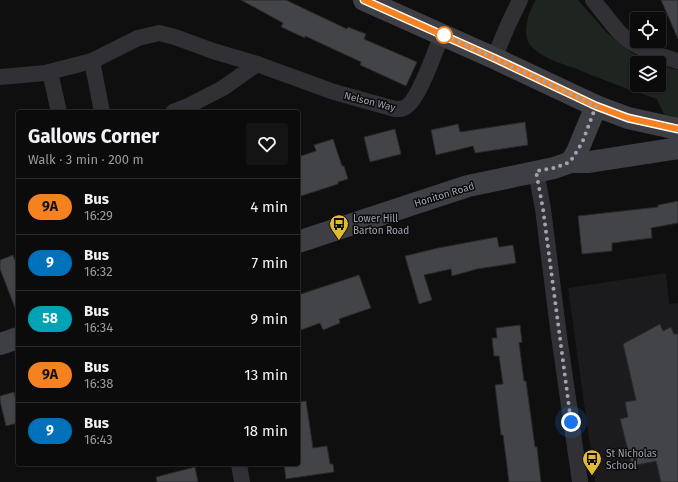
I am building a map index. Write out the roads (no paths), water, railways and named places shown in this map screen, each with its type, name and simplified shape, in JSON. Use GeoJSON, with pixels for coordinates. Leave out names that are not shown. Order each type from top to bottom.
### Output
{"type":"FeatureCollection","features":[{"type":"Feature","properties":{"kind":"main road"},"geometry":{"type":"LineString","coordinates":[[364,0],[442,34],[596,106],[628,118],[678,129]]}},
{"type":"Feature","properties":{"kind":"main road"},"geometry":{"type":"LineString","coordinates":[[570,162],[580,146],[596,106]]}},
{"type":"Feature","properties":{"kind":"main road","name":"Honiton Road"},"geometry":{"type":"LineString","coordinates":[[300,241],[468,186],[554,168],[570,162],[589,162],[678,148]]}},
{"type":"Feature","properties":{"kind":"main road"},"geometry":{"type":"LineString","coordinates":[[0,344],[16,339]]}},
{"type":"Feature","properties":{"kind":"street"},"geometry":{"type":"LineString","coordinates":[[494,58],[520,0]]}},
{"type":"Feature","properties":{"kind":"street"},"geometry":{"type":"LineString","coordinates":[[594,0],[620,33],[639,46],[657,55],[678,61]]}},
{"type":"Feature","properties":{"kind":"street","name":"Nelson Way"},"geometry":{"type":"LineString","coordinates":[[0,77],[50,72],[92,61],[138,38],[159,33],[176,37],[334,92],[395,109],[404,108],[412,102],[424,78],[442,34]]}},
{"type":"Feature","properties":{"kind":"street"},"geometry":{"type":"LineString","coordinates":[[92,61],[102,110]]}},
{"type":"Feature","properties":{"kind":"street"},"geometry":{"type":"LineString","coordinates":[[178,110],[223,88],[256,64]]}},
{"type":"Feature","properties":{"kind":"street"},"geometry":{"type":"LineString","coordinates":[[50,72],[59,110]]}},
{"type":"Feature","properties":{"kind":"street"},"geometry":{"type":"LineString","coordinates":[[536,171],[543,209],[559,336],[580,482]]}},
{"type":"Feature","properties":{"kind":"street"},"geometry":{"type":"LineString","coordinates":[[239,466],[242,482]]}},
{"type":"Feature","properties":{"kind":"place","name":"Lower Hill Barton Road"},"geometry":{"type":"Point","coordinates":[339,241]}},
{"type":"Feature","properties":{"kind":"place","name":"St Nicholas School"},"geometry":{"type":"Point","coordinates":[592,476]}}]}
